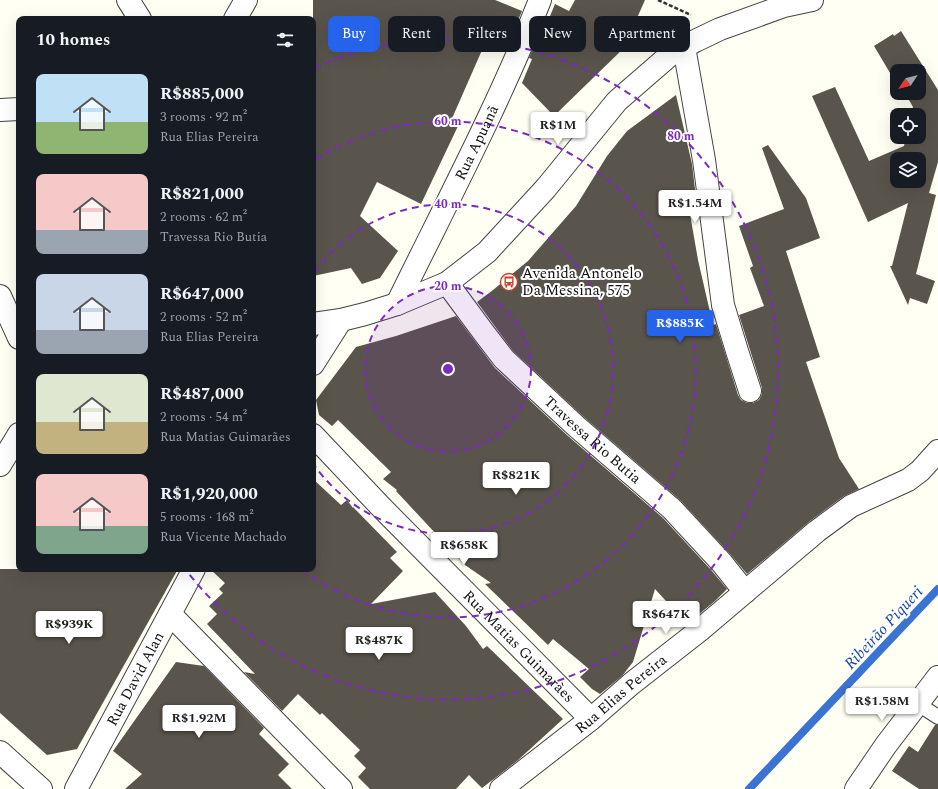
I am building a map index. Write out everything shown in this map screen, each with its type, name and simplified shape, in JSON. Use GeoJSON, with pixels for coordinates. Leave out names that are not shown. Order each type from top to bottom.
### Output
{"type":"FeatureCollection","features":[{"type":"Feature","properties":{"kind":"street"},"geometry":{"type":"LineString","coordinates":[[128,0],[138,16]]}},
{"type":"Feature","properties":{"kind":"street"},"geometry":{"type":"LineString","coordinates":[[238,16],[246,0]]}},
{"type":"Feature","properties":{"kind":"street","name":"Rua Apuanã"},"geometry":{"type":"LineString","coordinates":[[397,304],[480,134],[540,0]]}},
{"type":"Feature","properties":{"kind":"street"},"geometry":{"type":"LineString","coordinates":[[690,44],[720,29],[753,16],[784,6],[812,0]]}},
{"type":"Feature","properties":{"kind":"street"},"geometry":{"type":"LineString","coordinates":[[316,324],[340,320],[397,304],[447,283],[486,252],[546,188],[617,101],[675,52]]}},
{"type":"Feature","properties":{"kind":"street"},"geometry":{"type":"LineString","coordinates":[[685,52],[704,160],[723,305],[750,391]]}},
{"type":"Feature","properties":{"kind":"street"},"geometry":{"type":"LineString","coordinates":[[0,110],[16,109]]}},
{"type":"Feature","properties":{"kind":"street","name":"Travessa Rio Butia"},"geometry":{"type":"LineString","coordinates":[[447,283],[504,359],[571,422],[672,509],[722,563],[745,592]]}},
{"type":"Feature","properties":{"kind":"street"},"geometry":{"type":"LineString","coordinates":[[0,296],[16,331]]}},
{"type":"Feature","properties":{"kind":"street"},"geometry":{"type":"LineString","coordinates":[[316,359],[340,320]]}},
{"type":"Feature","properties":{"kind":"street","name":"Rua Matias Guimarães"},"geometry":{"type":"LineString","coordinates":[[316,438],[382,508],[591,720]]}},
{"type":"Feature","properties":{"kind":"street"},"geometry":{"type":"LineString","coordinates":[[0,465],[16,439]]}},
{"type":"Feature","properties":{"kind":"street","name":"Rua Elias Pereira"},"geometry":{"type":"LineString","coordinates":[[501,789],[591,720],[631,684],[700,630],[816,531],[851,506],[908,480],[920,471],[938,451]]}},
{"type":"Feature","properties":{"kind":"street","name":"Rua David Alan"},"geometry":{"type":"LineString","coordinates":[[76,789],[192,572]]}},
{"type":"Feature","properties":{"kind":"street"},"geometry":{"type":"LineString","coordinates":[[170,614],[341,789]]}},
{"type":"Feature","properties":{"kind":"street"},"geometry":{"type":"LineString","coordinates":[[856,789],[886,745],[938,677]]}},
{"type":"Feature","properties":{"kind":"street"},"geometry":{"type":"LineString","coordinates":[[0,752],[41,789]]}},
{"type":"Feature","properties":{"kind":"lane"},"geometry":{"type":"LineString","coordinates":[[918,704],[938,717]]}},
{"type":"Feature","properties":{"kind":"building"},"geometry":{"type":"Polygon","coordinates":[[[313,0],[495,0],[522,11],[520,16],[453,16],[453,52],[481,52],[450,123],[458,126],[421,204],[377,182],[360,216],[398,251],[380,278],[362,284],[351,268],[316,275],[316,16],[313,16],[313,0]]]}},
{"type":"Feature","properties":{"kind":"building"},"geometry":{"type":"Polygon","coordinates":[[[575,0],[645,0],[638,16],[594,16],[594,52],[620,52],[554,116],[522,83],[532,59],[529,58],[532,52],[586,52],[586,16],[550,16],[555,4],[569,11],[575,0]]]}},
{"type":"Feature","properties":{"kind":"building"},"geometry":{"type":"Polygon","coordinates":[[[901,31],[922,64],[890,64],[890,73],[874,46],[893,34],[894,36],[901,31]]]}},
{"type":"Feature","properties":{"kind":"building"},"geometry":{"type":"Polygon","coordinates":[[[926,71],[938,90],[938,162],[929,193],[936,195],[916,274],[935,281],[927,304],[910,298],[908,305],[890,266],[892,266],[908,203],[868,222],[812,96],[835,87],[869,161],[890,152],[904,146],[904,144],[926,144],[926,108],[913,107],[909,100],[926,100],[926,71]]]}},
{"type":"Feature","properties":{"kind":"building"},"geometry":{"type":"Polygon","coordinates":[[[676,95],[692,164],[697,206],[690,214],[698,260],[713,325],[716,324],[738,395],[741,400],[747,403],[753,403],[759,400],[762,394],[762,388],[739,315],[764,306],[750,268],[753,266],[739,226],[784,209],[762,148],[768,145],[806,198],[820,238],[786,251],[820,357],[806,362],[839,458],[859,489],[844,496],[810,521],[747,574],[680,500],[585,418],[513,351],[477,302],[528,261],[576,206],[607,156],[627,131],[676,95]]]}},
{"type":"Feature","properties":{"kind":"building"},"geometry":{"type":"Polygon","coordinates":[[[456,316],[495,368],[568,436],[663,518],[727,589],[687,624],[655,589],[633,662],[622,676],[600,694],[592,689],[580,677],[589,669],[553,639],[548,645],[485,584],[491,583],[465,565],[396,491],[397,490],[383,479],[391,472],[338,420],[332,426],[319,415],[316,400],[356,347],[396,336],[456,316]]]}},
{"type":"Feature","properties":{"kind":"building"},"geometry":{"type":"Polygon","coordinates":[[[316,482],[341,505],[347,500],[353,508],[397,552],[390,558],[403,571],[371,604],[435,592],[466,626],[483,649],[487,646],[563,719],[517,761],[482,788],[469,775],[456,789],[370,789],[358,777],[366,768],[354,756],[360,750],[322,713],[320,715],[298,694],[282,711],[244,672],[255,674],[207,624],[217,614],[209,606],[223,593],[219,589],[225,583],[213,572],[316,572],[316,482]]]}},
{"type":"Feature","properties":{"kind":"building"},"geometry":{"type":"Polygon","coordinates":[[[0,569],[16,569],[16,572],[176,572],[77,749],[47,755],[0,713],[0,569]]]}},
{"type":"Feature","properties":{"kind":"building"},"geometry":{"type":"Polygon","coordinates":[[[176,662],[204,666],[264,728],[259,734],[289,764],[278,775],[292,789],[125,789],[142,774],[113,751],[176,662]]]}},
{"type":"Feature","properties":{"kind":"building"},"geometry":{"type":"Polygon","coordinates":[[[935,725],[938,725],[938,789],[919,789],[892,771],[909,746],[918,752],[935,725]]]}},
{"type":"Feature","properties":{"kind":"waterway","name":"Ribeirão Piqueri"},"geometry":{"type":"LineString","coordinates":[[749,789],[938,589]]}},
{"type":"Feature","properties":{"kind":"place","name":"Avenida Antonelo Da Messina, 575"},"geometry":{"type":"Point","coordinates":[509,282]}}]}
